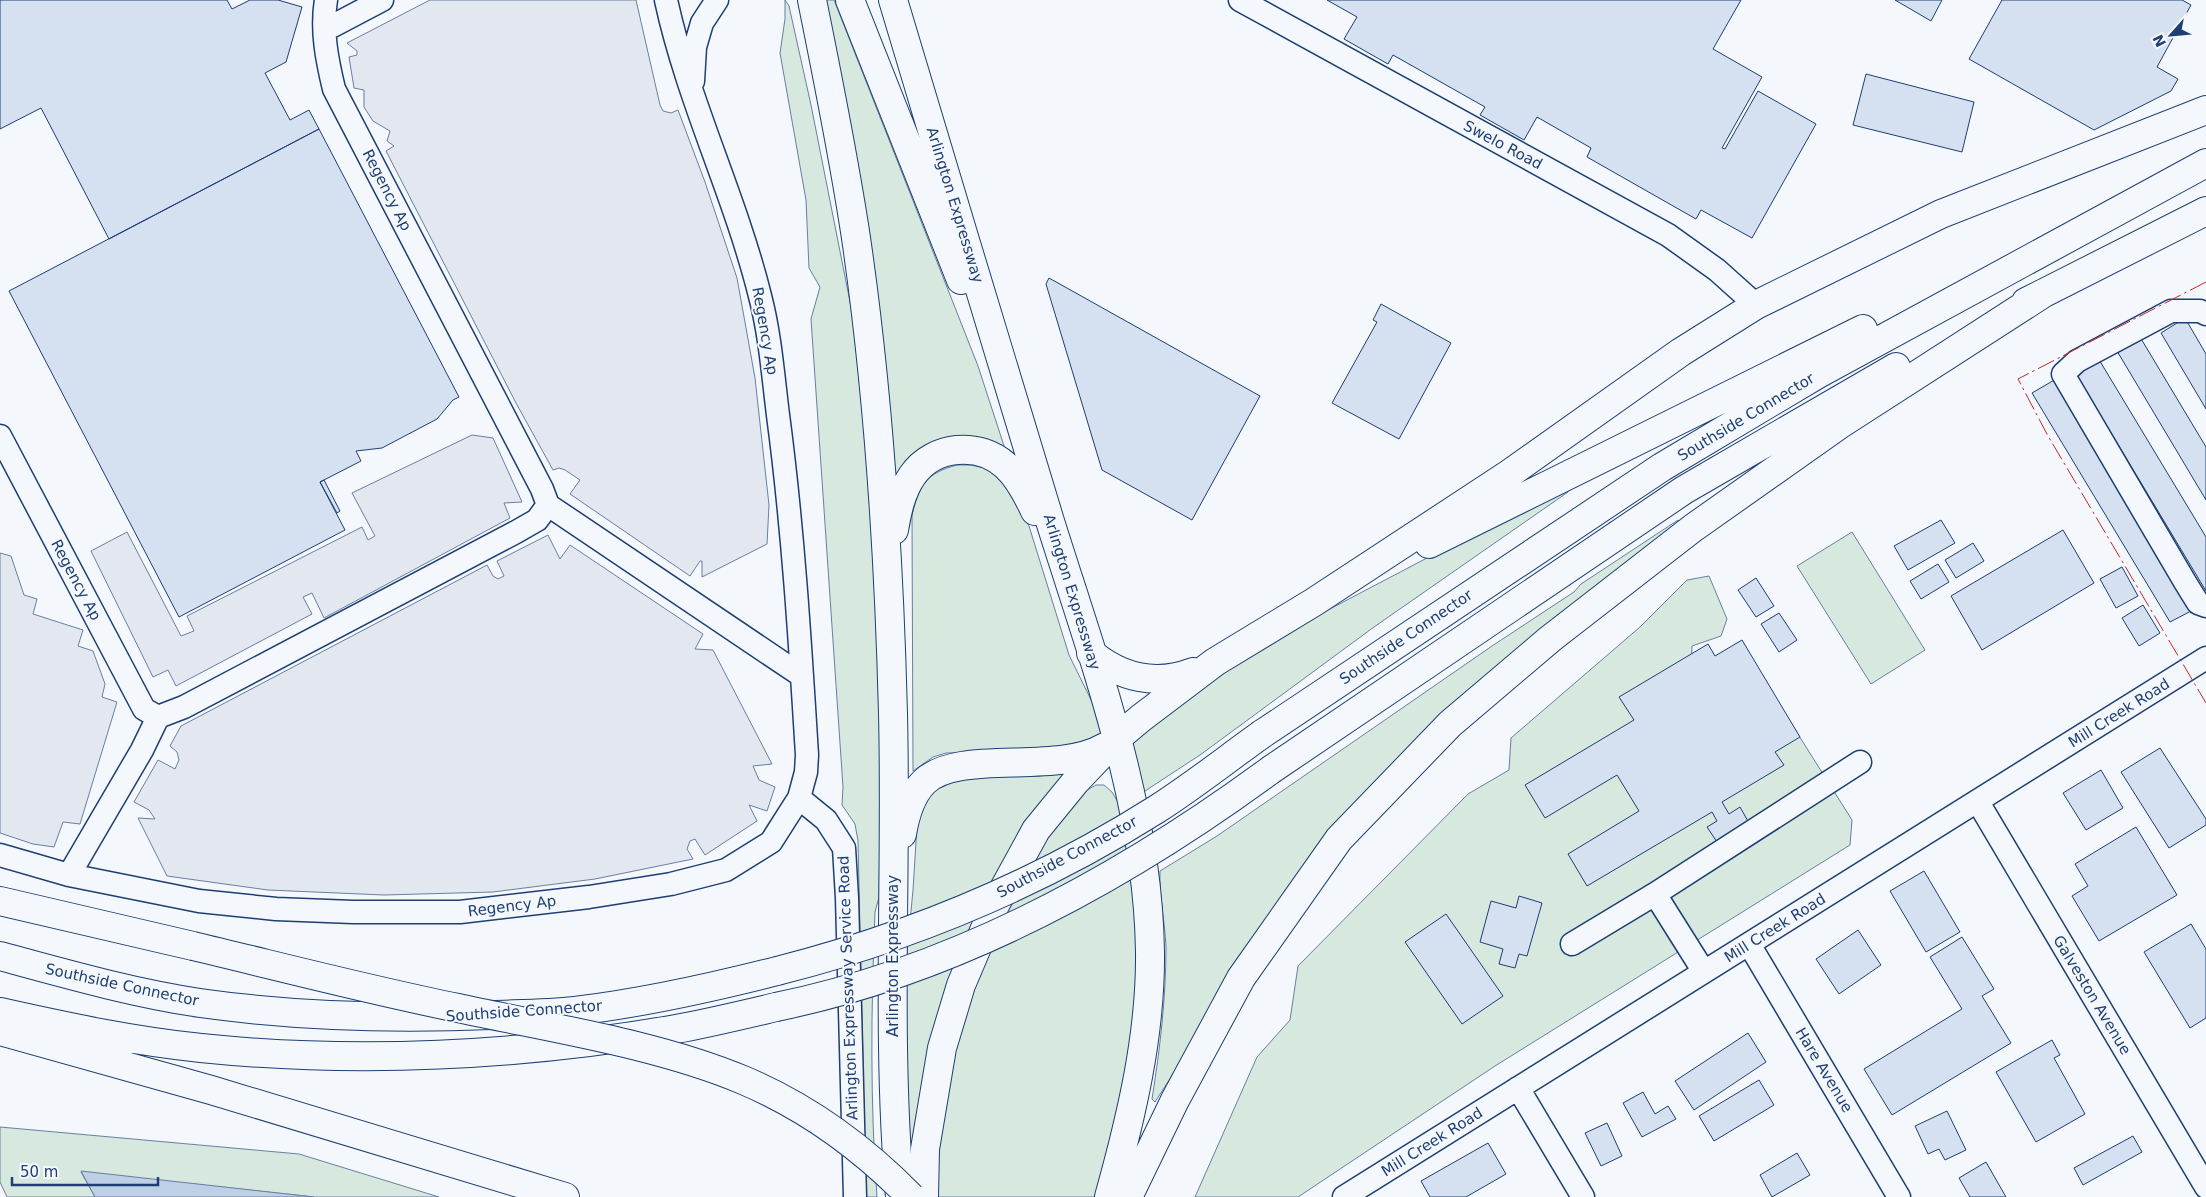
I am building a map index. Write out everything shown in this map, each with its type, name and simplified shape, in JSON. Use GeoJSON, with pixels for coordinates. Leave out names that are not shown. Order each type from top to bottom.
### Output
{"type":"FeatureCollection","features":[{"type":"Feature","properties":{"kind":"highway","name":"Arlington Expressway"},"geometry":{"type":"LineString","coordinates":[[812,0],[837,124],[860,271],[877,418],[888,578],[893,715],[893,1077],[900,1197]]}},
{"type":"Feature","properties":{"kind":"highway"},"geometry":{"type":"LineString","coordinates":[[850,0],[1023,431]]}},
{"type":"Feature","properties":{"kind":"highway","name":"Arlington Expressway"},"geometry":{"type":"LineString","coordinates":[[893,0],[1091,653],[1116,739],[1140,843],[1147,899],[1150,962],[1149,991],[1134,1094],[1109,1197]]}},
{"type":"Feature","properties":{"kind":"highway"},"geometry":{"type":"LineString","coordinates":[[924,1197],[925,1149],[942,1048],[961,985],[995,905],[1036,830],[1076,781],[1116,739],[1175,691],[1215,662],[1314,602],[1509,474],[1681,352],[1756,305],[1942,214],[2206,110]]}},
{"type":"Feature","properties":{"kind":"highway"},"geometry":{"type":"LineString","coordinates":[[1314,602],[1759,379],[1919,302],[2078,231],[2206,162]]}},
{"type":"Feature","properties":{"kind":"highway"},"geometry":{"type":"LineString","coordinates":[[1128,1197],[1176,1100],[1241,978],[1338,839],[1450,724],[1550,639],[1694,528],[1839,425],[2044,293],[2206,211]]}},
{"type":"Feature","properties":{"kind":"highway","name":"Southside Connector"},"geometry":{"type":"LineString","coordinates":[[0,956],[132,990],[199,1002],[340,1017],[412,1018],[573,1011],[672,996],[833,957],[898,935],[978,904],[1097,845],[1158,808],[1262,734],[1662,467],[1818,374],[2078,231]]}},
{"type":"Feature","properties":{"kind":"highway","name":"Southside Connector"},"geometry":{"type":"LineString","coordinates":[[0,1012],[69,1028],[136,1040],[202,1048],[350,1055],[423,1054],[496,1051],[676,1029],[776,1008],[887,977],[992,935],[1056,906],[1180,834],[1272,769],[1684,490],[1929,348],[2044,293]]}},
{"type":"Feature","properties":{"kind":"highway"},"geometry":{"type":"LineString","coordinates":[[888,578],[895,524],[901,498],[908,482],[918,468],[930,458],[945,452],[968,449],[993,456],[1014,475],[1033,506],[1074,597]]}},
{"type":"Feature","properties":{"kind":"highway"},"geometry":{"type":"LineString","coordinates":[[1091,653],[1118,670],[1138,678],[1157,680],[1186,675],[1215,662]]}},
{"type":"Feature","properties":{"kind":"highway"},"geometry":{"type":"LineString","coordinates":[[893,897],[899,851],[907,812],[914,794],[932,776],[946,770],[964,766],[1068,760],[1092,753],[1116,739]]}},
{"type":"Feature","properties":{"kind":"highway"},"geometry":{"type":"LineString","coordinates":[[0,901],[439,1004],[621,1043],[711,1068],[744,1081],[816,1118],[870,1159],[911,1197]]}},
{"type":"Feature","properties":{"kind":"highway"},"geometry":{"type":"LineString","coordinates":[[0,1031],[239,1098],[565,1197]]}},
{"type":"Feature","properties":{"kind":"street","name":"Regency Ap"},"geometry":{"type":"LineString","coordinates":[[326,0],[325,44],[334,89],[542,489],[548,505]]}},
{"type":"Feature","properties":{"kind":"street"},"geometry":{"type":"LineString","coordinates":[[325,30],[382,0]]}},
{"type":"Feature","properties":{"kind":"street","name":"Regency Ap"},"geometry":{"type":"LineString","coordinates":[[0,855],[69,875],[199,901],[276,909],[460,912],[489,910],[671,884],[726,870],[771,842],[799,798],[806,772],[807,755],[796,568],[784,462],[761,298],[734,210],[692,94],[673,31],[666,0]]}},
{"type":"Feature","properties":{"kind":"street"},"geometry":{"type":"LineString","coordinates":[[692,94],[695,47],[702,23],[717,0]]}},
{"type":"Feature","properties":{"kind":"street","name":"Swelo Road"},"geometry":{"type":"LineString","coordinates":[[1240,0],[1668,235],[1717,270],[1756,305]]}},
{"type":"Feature","properties":{"kind":"street"},"geometry":{"type":"LineString","coordinates":[[2206,314],[2200,311],[2171,311],[2077,361],[2064,374],[2185,582],[2198,603],[2206,606]]}},
{"type":"Feature","properties":{"kind":"street","name":"Regency Ap"},"geometry":{"type":"LineString","coordinates":[[0,436],[144,710],[158,717]]}},
{"type":"Feature","properties":{"kind":"street"},"geometry":{"type":"LineString","coordinates":[[69,875],[142,750],[158,717],[184,707],[516,532],[537,520],[548,505],[802,676]]}},
{"type":"Feature","properties":{"kind":"street","name":"Mill Creek Road"},"geometry":{"type":"LineString","coordinates":[[1344,1197],[1978,802],[2204,664]]}},
{"type":"Feature","properties":{"kind":"street"},"geometry":{"type":"LineString","coordinates":[[1572,944],[1655,894],[1860,762]]}},
{"type":"Feature","properties":{"kind":"street","name":"Arlington Expressway Service Road"},"geometry":{"type":"LineString","coordinates":[[799,798],[826,820],[844,848],[855,1197]]}},
{"type":"Feature","properties":{"kind":"street","name":"Galveston Avenue"},"geometry":{"type":"LineString","coordinates":[[1978,802],[2206,1187]]}},
{"type":"Feature","properties":{"kind":"street"},"geometry":{"type":"LineString","coordinates":[[1655,894],[1704,972]]}},
{"type":"Feature","properties":{"kind":"street","name":"Hare Avenue"},"geometry":{"type":"LineString","coordinates":[[1750,944],[1899,1197]]}},
{"type":"Feature","properties":{"kind":"street"},"geometry":{"type":"LineString","coordinates":[[1518,1088],[1583,1197]]}},
{"type":"Feature","properties":{"kind":"shaded area"},"geometry":{"type":"Polygon","coordinates":[[[430,0],[636,0],[660,105],[663,111],[671,113],[678,110],[705,182],[737,278],[755,378],[769,505],[767,544],[702,577],[702,561],[700,561],[690,576],[570,494],[580,480],[565,470],[559,468],[553,470],[516,403],[386,151],[394,146],[387,141],[390,131],[373,121],[364,107],[364,90],[354,88],[349,57],[357,55],[357,51],[347,43],[430,0]]]}},
{"type":"Feature","properties":{"kind":"shaded area"},"geometry":{"type":"Polygon","coordinates":[[[785,0],[789,6],[811,105],[853,317],[875,543],[882,702],[879,897],[875,912],[872,1019],[873,1126],[877,1197],[866,1197],[858,841],[855,824],[842,805],[843,787],[811,319],[820,287],[809,268],[806,200],[780,53],[785,19],[785,0]]]}},
{"type":"Feature","properties":{"kind":"shaded area"},"geometry":{"type":"Polygon","coordinates":[[[823,0],[834,0],[978,366],[1006,452],[992,446],[894,481],[823,0]]]}},
{"type":"Feature","properties":{"kind":"shaded area"},"geometry":{"type":"Polygon","coordinates":[[[472,435],[493,438],[522,502],[504,503],[510,518],[324,618],[312,593],[303,597],[312,614],[176,686],[168,670],[153,677],[91,551],[127,532],[181,636],[194,631],[187,616],[362,527],[368,540],[375,536],[352,493],[472,435]]]}},
{"type":"Feature","properties":{"kind":"shaded area"},"geometry":{"type":"Polygon","coordinates":[[[957,465],[985,468],[997,475],[1006,486],[1029,526],[1069,655],[1097,712],[1103,733],[1081,750],[946,753],[933,757],[913,771],[912,515],[917,496],[931,476],[957,465]]]}},
{"type":"Feature","properties":{"kind":"shaded area"},"geometry":{"type":"Polygon","coordinates":[[[1566,485],[1568,492],[1374,627],[1200,755],[1142,793],[1130,742],[1174,706],[1250,654],[1326,611],[1566,485]]]}},
{"type":"Feature","properties":{"kind":"shaded area"},"geometry":{"type":"Polygon","coordinates":[[[1678,520],[1682,525],[1454,709],[1175,1071],[1155,1102],[1152,1099],[1162,1023],[1166,966],[1160,871],[1217,836],[1492,646],[1574,592],[1581,584],[1678,520]]]}},
{"type":"Feature","properties":{"kind":"shaded area"},"geometry":{"type":"Polygon","coordinates":[[[1852,532],[1925,650],[1871,684],[1797,566],[1852,532]]]}},
{"type":"Feature","properties":{"kind":"shaded area"},"geometry":{"type":"Polygon","coordinates":[[[548,535],[560,559],[570,545],[703,634],[695,649],[713,650],[772,764],[753,766],[759,780],[775,787],[767,811],[749,805],[757,821],[705,855],[695,839],[690,841],[687,849],[693,859],[595,879],[493,892],[384,895],[268,890],[167,876],[138,818],[155,819],[149,810],[134,802],[158,760],[175,769],[179,760],[177,752],[170,746],[181,726],[487,565],[493,576],[498,579],[504,576],[497,561],[548,535]]]}},
{"type":"Feature","properties":{"kind":"shaded area"},"geometry":{"type":"Polygon","coordinates":[[[0,553],[11,556],[24,595],[37,599],[33,614],[83,630],[78,646],[93,651],[105,684],[102,697],[117,702],[80,824],[63,822],[54,847],[33,844],[0,833],[0,553]]]}},
{"type":"Feature","properties":{"kind":"shaded area"},"geometry":{"type":"Polygon","coordinates":[[[1709,576],[1727,619],[1721,636],[1692,646],[1691,673],[1784,712],[1852,820],[1850,845],[1495,1066],[1298,1197],[1195,1197],[1257,1057],[1290,1020],[1298,966],[1468,794],[1509,770],[1511,738],[1640,627],[1687,580],[1709,576]]]}},
{"type":"Feature","properties":{"kind":"shaded area"},"geometry":{"type":"Polygon","coordinates":[[[1069,771],[1032,822],[909,1171],[903,995],[913,890],[918,809],[938,780],[1069,771]]]}},
{"type":"Feature","properties":{"kind":"shaded area"},"geometry":{"type":"Polygon","coordinates":[[[1096,785],[1104,785],[1112,792],[1119,804],[1134,887],[1139,951],[1134,1030],[1099,1197],[932,1197],[939,1106],[980,963],[1041,848],[1057,824],[1087,790],[1096,785]]]}},
{"type":"Feature","properties":{"kind":"shaded area"},"geometry":{"type":"Polygon","coordinates":[[[0,1127],[299,1154],[439,1197],[314,1197],[81,1172],[95,1197],[7,1197],[0,1182],[0,1127]]]}},
{"type":"Feature","properties":{"kind":"water"},"geometry":{"type":"Polygon","coordinates":[[[81,1171],[314,1197],[95,1197],[81,1171]]]}},
{"type":"Feature","properties":{"kind":"building"},"geometry":{"type":"Polygon","coordinates":[[[0,0],[227,0],[232,9],[250,0],[278,0],[302,7],[286,62],[265,73],[290,120],[309,110],[319,129],[109,239],[41,108],[0,129],[0,0]]]}},
{"type":"Feature","properties":{"kind":"building"},"geometry":{"type":"Polygon","coordinates":[[[1327,0],[1741,0],[1713,49],[1762,77],[1722,148],[1725,149],[1758,91],[1816,124],[1752,238],[1701,210],[1696,219],[1587,157],[1591,148],[1537,117],[1524,140],[1480,115],[1485,107],[1393,55],[1388,64],[1344,39],[1357,17],[1327,0]]]}},
{"type":"Feature","properties":{"kind":"building"},"geometry":{"type":"Polygon","coordinates":[[[1895,0],[1942,0],[1931,21],[1895,0]]]}},
{"type":"Feature","properties":{"kind":"building"},"geometry":{"type":"Polygon","coordinates":[[[2002,0],[2182,0],[2191,5],[2157,67],[2178,79],[2171,91],[2094,130],[1969,59],[2002,0]]]}},
{"type":"Feature","properties":{"kind":"building"},"geometry":{"type":"Polygon","coordinates":[[[1866,74],[1974,102],[1962,152],[1853,125],[1866,74]]]}},
{"type":"Feature","properties":{"kind":"building"},"geometry":{"type":"Polygon","coordinates":[[[319,129],[459,397],[453,400],[437,419],[382,448],[356,451],[361,461],[320,482],[345,530],[179,617],[9,291],[319,129]]]}},
{"type":"Feature","properties":{"kind":"building"},"geometry":{"type":"Polygon","coordinates":[[[1049,278],[1260,396],[1192,520],[1102,470],[1046,284],[1049,278]]]}},
{"type":"Feature","properties":{"kind":"building"},"geometry":{"type":"Polygon","coordinates":[[[1381,304],[1451,343],[1399,439],[1332,403],[1377,322],[1373,320],[1381,304]]]}},
{"type":"Feature","properties":{"kind":"building"},"geometry":{"type":"Polygon","coordinates":[[[2185,318],[2206,354],[2206,409],[2161,333],[2185,318]]]}},
{"type":"Feature","properties":{"kind":"building"},"geometry":{"type":"Polygon","coordinates":[[[2140,337],[2206,447],[2206,500],[2117,351],[2140,337]]]}},
{"type":"Feature","properties":{"kind":"building"},"geometry":{"type":"Polygon","coordinates":[[[2098,358],[2206,537],[2206,591],[2075,373],[2098,358]]]}},
{"type":"Feature","properties":{"kind":"building"},"geometry":{"type":"Polygon","coordinates":[[[2056,379],[2193,610],[2170,622],[2032,393],[2056,379]]]}},
{"type":"Feature","properties":{"kind":"building"},"geometry":{"type":"Polygon","coordinates":[[[324,480],[340,511],[337,513],[320,482],[324,480]]]}},
{"type":"Feature","properties":{"kind":"building"},"geometry":{"type":"Polygon","coordinates":[[[1941,520],[1955,543],[1908,570],[1894,546],[1941,520]]]}},
{"type":"Feature","properties":{"kind":"building"},"geometry":{"type":"Polygon","coordinates":[[[2063,530],[2094,583],[1982,650],[1951,596],[2063,530]]]}},
{"type":"Feature","properties":{"kind":"building"},"geometry":{"type":"Polygon","coordinates":[[[1973,543],[1984,561],[1956,578],[1945,560],[1973,543]]]}},
{"type":"Feature","properties":{"kind":"building"},"geometry":{"type":"Polygon","coordinates":[[[1938,564],[1949,582],[1921,599],[1910,581],[1938,564]]]}},
{"type":"Feature","properties":{"kind":"building"},"geometry":{"type":"Polygon","coordinates":[[[2122,567],[2138,596],[2116,608],[2100,579],[2122,567]]]}},
{"type":"Feature","properties":{"kind":"building"},"geometry":{"type":"Polygon","coordinates":[[[1756,578],[1774,606],[1756,617],[1738,590],[1756,578]]]}},
{"type":"Feature","properties":{"kind":"building"},"geometry":{"type":"Polygon","coordinates":[[[2143,605],[2160,633],[2139,646],[2122,618],[2143,605]]]}},
{"type":"Feature","properties":{"kind":"building"},"geometry":{"type":"Polygon","coordinates":[[[1779,613],[1797,640],[1779,652],[1761,624],[1779,613]]]}},
{"type":"Feature","properties":{"kind":"building"},"geometry":{"type":"Polygon","coordinates":[[[1742,640],[1800,737],[1775,752],[1784,765],[1722,802],[1729,814],[1740,807],[1749,823],[1717,842],[1707,827],[1717,821],[1712,812],[1587,886],[1568,854],[1639,811],[1617,775],[1545,818],[1525,785],[1634,720],[1619,697],[1708,644],[1715,656],[1742,640]]]}},
{"type":"Feature","properties":{"kind":"building"},"geometry":{"type":"Polygon","coordinates":[[[2160,748],[2206,819],[2206,825],[2169,848],[2121,772],[2160,748]]]}},
{"type":"Feature","properties":{"kind":"building"},"geometry":{"type":"Polygon","coordinates":[[[2101,770],[2123,808],[2086,830],[2063,793],[2101,770]]]}},
{"type":"Feature","properties":{"kind":"building"},"geometry":{"type":"Polygon","coordinates":[[[2136,827],[2177,895],[2099,941],[2072,896],[2088,886],[2075,864],[2136,827]]]}},
{"type":"Feature","properties":{"kind":"building"},"geometry":{"type":"Polygon","coordinates":[[[1924,871],[1960,932],[1926,952],[1890,891],[1924,871]]]}},
{"type":"Feature","properties":{"kind":"building"},"geometry":{"type":"Polygon","coordinates":[[[1519,896],[1542,903],[1527,956],[1519,954],[1515,968],[1499,964],[1503,949],[1480,942],[1491,901],[1516,908],[1519,896]]]}},
{"type":"Feature","properties":{"kind":"building"},"geometry":{"type":"Polygon","coordinates":[[[1446,914],[1503,996],[1462,1024],[1405,942],[1446,914]]]}},
{"type":"Feature","properties":{"kind":"building"},"geometry":{"type":"Polygon","coordinates":[[[2191,924],[2206,949],[2206,1018],[2190,1028],[2144,952],[2191,924]]]}},
{"type":"Feature","properties":{"kind":"building"},"geometry":{"type":"Polygon","coordinates":[[[1858,930],[1881,965],[1839,994],[1816,959],[1858,930]]]}},
{"type":"Feature","properties":{"kind":"building"},"geometry":{"type":"Polygon","coordinates":[[[1962,937],[1994,989],[1982,996],[2011,1043],[1892,1115],[1864,1069],[1962,1009],[1930,957],[1962,937]]]}},
{"type":"Feature","properties":{"kind":"building"},"geometry":{"type":"Polygon","coordinates":[[[1748,1033],[1766,1062],[1694,1110],[1675,1081],[1748,1033]]]}},
{"type":"Feature","properties":{"kind":"building"},"geometry":{"type":"Polygon","coordinates":[[[2052,1040],[2060,1055],[2054,1058],[2085,1114],[2036,1142],[1996,1072],[2052,1040]]]}},
{"type":"Feature","properties":{"kind":"building"},"geometry":{"type":"Polygon","coordinates":[[[1759,1080],[1774,1105],[1714,1141],[1699,1116],[1759,1080]]]}},
{"type":"Feature","properties":{"kind":"building"},"geometry":{"type":"Polygon","coordinates":[[[1643,1092],[1655,1114],[1668,1106],[1676,1119],[1642,1137],[1623,1103],[1643,1092]]]}},
{"type":"Feature","properties":{"kind":"building"},"geometry":{"type":"Polygon","coordinates":[[[1947,1111],[1966,1150],[1945,1160],[1939,1149],[1928,1154],[1915,1126],[1947,1111]]]}},
{"type":"Feature","properties":{"kind":"building"},"geometry":{"type":"Polygon","coordinates":[[[1607,1123],[1622,1156],[1601,1166],[1585,1133],[1607,1123]]]}},
{"type":"Feature","properties":{"kind":"building"},"geometry":{"type":"Polygon","coordinates":[[[2133,1136],[2142,1152],[2083,1185],[2074,1168],[2133,1136]]]}},
{"type":"Feature","properties":{"kind":"building"},"geometry":{"type":"Polygon","coordinates":[[[1488,1143],[1506,1174],[1466,1197],[1430,1197],[1421,1181],[1488,1143]]]}},
{"type":"Feature","properties":{"kind":"building"},"geometry":{"type":"Polygon","coordinates":[[[1797,1153],[1810,1175],[1772,1197],[1760,1175],[1797,1153]]]}},
{"type":"Feature","properties":{"kind":"building"},"geometry":{"type":"Polygon","coordinates":[[[1986,1162],[2006,1197],[1970,1197],[1959,1178],[1986,1162]]]}},
{"type":"Feature","properties":{"kind":"power"},"geometry":{"type":"LineString","coordinates":[[2206,282],[2018,379],[2048,436],[2206,703]]}}]}
